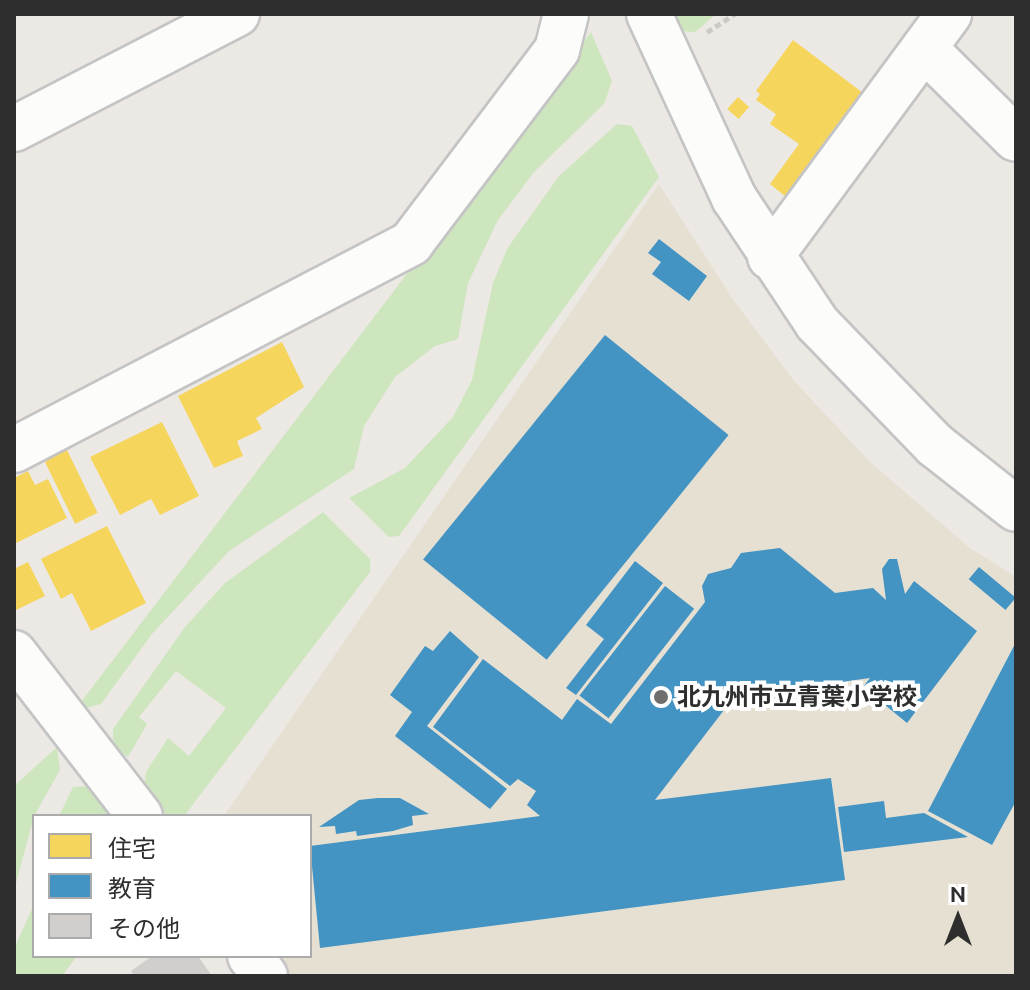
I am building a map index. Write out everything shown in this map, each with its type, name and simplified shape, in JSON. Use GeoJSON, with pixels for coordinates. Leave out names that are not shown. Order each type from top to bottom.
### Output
{"type":"FeatureCollection","features":[{"type":"Feature","properties":{"kind":"street"},"geometry":{"type":"LineString","coordinates":[[14,129],[237,14]]}},
{"type":"Feature","properties":{"kind":"street"},"geometry":{"type":"LineString","coordinates":[[14,450],[411,243],[557,50],[566,14]]}},
{"type":"Feature","properties":{"kind":"street"},"geometry":{"type":"LineString","coordinates":[[649,14],[734,198],[770,257],[817,323],[935,445],[1016,509]]}},
{"type":"Feature","properties":{"kind":"street"},"geometry":{"type":"LineString","coordinates":[[770,257],[937,31],[1016,139]]}},
{"type":"Feature","properties":{"kind":"street"},"geometry":{"type":"LineString","coordinates":[[14,653],[138,814]]}},
{"type":"Feature","properties":{"kind":"street"},"geometry":{"type":"LineString","coordinates":[[252,958],[265,976]]}},
{"type":"Feature","properties":{"kind":"shaded area","name":"北九州市立青葉小学校"},"geometry":{"type":"Polygon","coordinates":[[[659,184],[732,298],[795,382],[871,463],[970,548],[1016,577],[1016,976],[291,976],[278,958],[312,958],[312,814],[225,814],[659,184]]]}},
{"type":"Feature","properties":{"kind":"green space"},"geometry":{"type":"Polygon","coordinates":[[[671,14],[716,14],[695,32],[677,31],[671,14]]]}},
{"type":"Feature","properties":{"kind":"green space"},"geometry":{"type":"Polygon","coordinates":[[[591,32],[612,81],[604,104],[534,172],[498,220],[468,283],[458,339],[435,346],[395,377],[364,426],[354,469],[229,551],[152,634],[101,704],[81,709],[78,706],[591,32]]]}},
{"type":"Feature","properties":{"kind":"green space"},"geometry":{"type":"Polygon","coordinates":[[[617,124],[632,126],[659,177],[399,536],[389,537],[349,498],[405,468],[453,417],[472,380],[493,283],[507,249],[559,176],[617,124]]]}},
{"type":"Feature","properties":{"kind":"green space"},"geometry":{"type":"Polygon","coordinates":[[[323,512],[370,559],[370,572],[186,814],[165,814],[144,787],[146,772],[168,738],[189,756],[226,708],[176,671],[139,717],[147,724],[128,757],[113,747],[113,729],[185,627],[225,583],[323,512]]]}},
{"type":"Feature","properties":{"kind":"green space"},"geometry":{"type":"Polygon","coordinates":[[[57,747],[60,770],[35,814],[32,814],[14,891],[14,786],[57,747]]]}},
{"type":"Feature","properties":{"kind":"green space"},"geometry":{"type":"Polygon","coordinates":[[[90,786],[111,814],[60,814],[73,787],[90,786]]]}},
{"type":"Feature","properties":{"kind":"green space"},"geometry":{"type":"Polygon","coordinates":[[[32,908],[32,958],[76,958],[62,976],[14,976],[14,949],[32,908]]]}},
{"type":"Feature","properties":{"kind":"building: 住宅"},"geometry":{"type":"Polygon","coordinates":[[[793,40],[863,93],[786,197],[770,184],[799,144],[770,124],[776,114],[756,100],[760,94],[756,91],[793,40]]]}},
{"type":"Feature","properties":{"kind":"building: 住宅"},"geometry":{"type":"Polygon","coordinates":[[[738,97],[749,107],[738,119],[727,109],[738,97]]]}},
{"type":"Feature","properties":{"kind":"building: 住宅"},"geometry":{"type":"Polygon","coordinates":[[[282,342],[304,387],[256,418],[262,429],[237,441],[243,456],[214,468],[178,396],[282,342]]]}},
{"type":"Feature","properties":{"kind":"building: 住宅"},"geometry":{"type":"Polygon","coordinates":[[[162,422],[199,496],[160,515],[151,499],[120,515],[90,457],[162,422]]]}},
{"type":"Feature","properties":{"kind":"building: 住宅"},"geometry":{"type":"Polygon","coordinates":[[[66,448],[98,513],[75,524],[44,459],[66,448]]]}},
{"type":"Feature","properties":{"kind":"building: 住宅"},"geometry":{"type":"Polygon","coordinates":[[[28,471],[35,485],[48,479],[67,518],[14,544],[14,478],[28,471]]]}},
{"type":"Feature","properties":{"kind":"building: 住宅"},"geometry":{"type":"Polygon","coordinates":[[[107,526],[146,603],[91,631],[72,593],[61,599],[41,559],[107,526]]]}},
{"type":"Feature","properties":{"kind":"building: 住宅"},"geometry":{"type":"Polygon","coordinates":[[[28,562],[45,596],[14,611],[14,569],[28,562]]]}},
{"type":"Feature","properties":{"kind":"building: 教育"},"geometry":{"type":"Polygon","coordinates":[[[659,239],[707,276],[689,301],[652,274],[661,262],[648,253],[659,239]]]}},
{"type":"Feature","properties":{"kind":"building: 教育"},"geometry":{"type":"Polygon","coordinates":[[[605,335],[729,435],[547,660],[423,560],[605,335]]]}},
{"type":"Feature","properties":{"kind":"building: 教育"},"geometry":{"type":"Polygon","coordinates":[[[780,548],[835,593],[873,588],[886,600],[882,569],[889,559],[897,559],[905,594],[914,581],[977,631],[907,723],[863,687],[870,678],[734,697],[655,800],[831,778],[845,880],[320,948],[312,846],[540,816],[527,805],[536,791],[518,779],[510,786],[433,727],[483,659],[562,720],[577,699],[611,724],[705,602],[702,586],[708,574],[731,568],[741,553],[780,548]]]}},
{"type":"Feature","properties":{"kind":"building: 教育"},"geometry":{"type":"Polygon","coordinates":[[[635,561],[663,583],[576,695],[566,688],[604,639],[586,625],[635,561]]]}},
{"type":"Feature","properties":{"kind":"building: 教育"},"geometry":{"type":"Polygon","coordinates":[[[979,567],[1016,598],[1005,610],[969,579],[979,567]]]}},
{"type":"Feature","properties":{"kind":"building: 教育"},"geometry":{"type":"Polygon","coordinates":[[[665,586],[694,609],[609,718],[579,696],[665,586]]]}},
{"type":"Feature","properties":{"kind":"building: 教育"},"geometry":{"type":"Polygon","coordinates":[[[450,631],[479,657],[427,726],[507,789],[490,809],[395,736],[412,712],[390,695],[425,646],[433,651],[450,631]]]}},
{"type":"Feature","properties":{"kind":"building: 教育"},"geometry":{"type":"Polygon","coordinates":[[[1016,642],[1016,801],[992,845],[928,811],[1016,642]]]}},
{"type":"Feature","properties":{"kind":"building: 教育"},"geometry":{"type":"Polygon","coordinates":[[[400,798],[429,814],[412,816],[413,825],[357,836],[356,831],[336,834],[335,826],[319,827],[359,800],[400,798]]]}},
{"type":"Feature","properties":{"kind":"building: 教育"},"geometry":{"type":"Polygon","coordinates":[[[884,801],[886,818],[924,813],[968,837],[844,852],[838,807],[884,801]]]}},
{"type":"Feature","properties":{"kind":"building: その他"},"geometry":{"type":"Polygon","coordinates":[[[149,958],[199,958],[212,976],[134,976],[131,971],[149,958]]]}},
{"type":"Feature","properties":{"kind":"place","name":"北九州市立青葉小学校"},"geometry":{"type":"Point","coordinates":[661,697]}}]}
